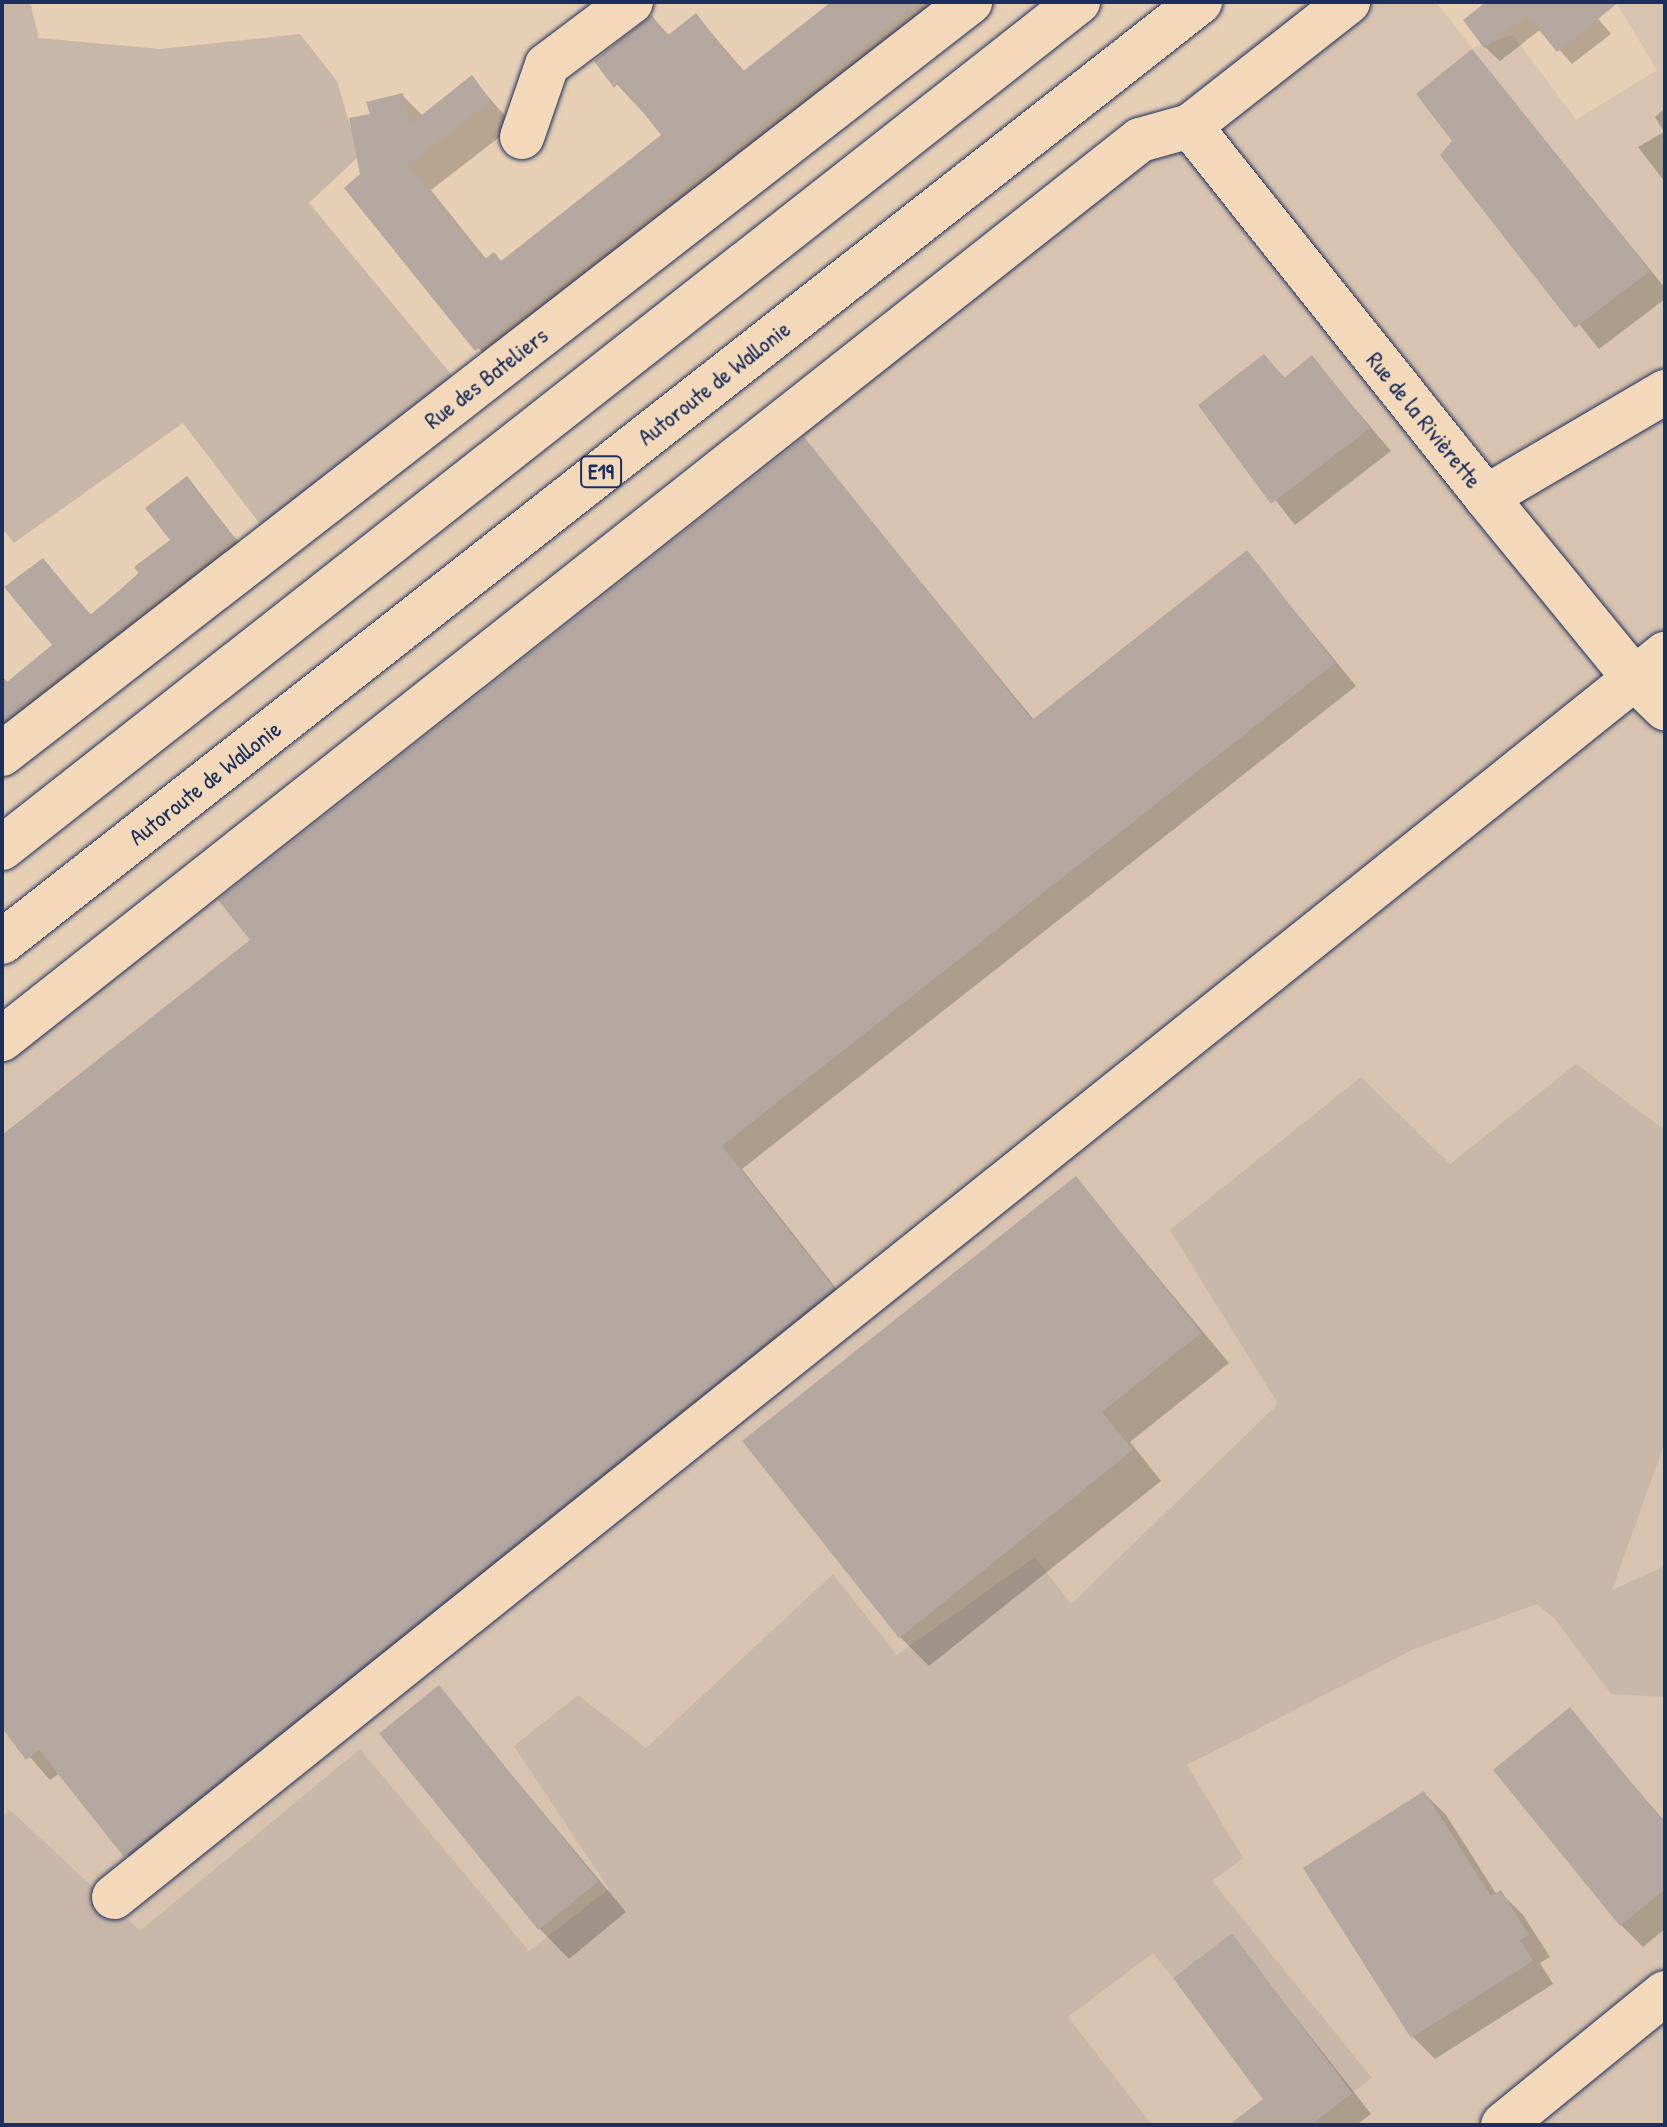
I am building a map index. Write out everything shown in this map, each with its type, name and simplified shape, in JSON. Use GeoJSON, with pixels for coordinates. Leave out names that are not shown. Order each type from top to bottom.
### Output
{"type":"FeatureCollection","features":[{"type":"Feature","properties":{"kind":"main road"},"geometry":{"type":"LineString","coordinates":[[522,137],[547,65],[631,2]]}},
{"type":"Feature","properties":{"kind":"main road","name":"Rue des Bateliers"},"geometry":{"type":"LineString","coordinates":[[2,754],[970,2]]}},
{"type":"Feature","properties":{"kind":"main road"},"geometry":{"type":"LineString","coordinates":[[2,848],[1078,2]]}},
{"type":"Feature","properties":{"kind":"main road","name":"Autoroute de Wallonie"},"geometry":{"type":"LineString","coordinates":[[2,942],[1200,2]]}},
{"type":"Feature","properties":{"kind":"main road"},"geometry":{"type":"LineString","coordinates":[[2,1039],[1140,140],[1190,126],[1348,2]]}},
{"type":"Feature","properties":{"kind":"main road","name":"Rue de la Rivièrette"},"geometry":{"type":"LineString","coordinates":[[1190,126],[1486,497],[1655,680]]}},
{"type":"Feature","properties":{"kind":"main road"},"geometry":{"type":"LineString","coordinates":[[1486,497],[1665,392]]}},
{"type":"Feature","properties":{"kind":"main road"},"geometry":{"type":"LineString","coordinates":[[114,1897],[1655,680]]}},
{"type":"Feature","properties":{"kind":"main road"},"geometry":{"type":"LineString","coordinates":[[1503,2125],[1665,1993]]}},
{"type":"Feature","properties":{"kind":"shaded area"},"geometry":{"type":"Polygon","coordinates":[[[2,2],[30,2],[39,38],[160,49],[300,34],[337,81],[359,156],[309,203],[460,385],[266,532],[183,423],[14,543],[2,528],[2,2]]]}},
{"type":"Feature","properties":{"kind":"shaded area"},"geometry":{"type":"Polygon","coordinates":[[[1305,2],[1436,2],[1472,48],[1513,35],[1576,120],[1657,70],[1617,4],[1665,2],[1665,2125],[2,2125],[2,1028],[1305,2]]]}},
{"type":"Feature","properties":{"kind":"shaded area"},"geometry":{"type":"Polygon","coordinates":[[[1576,1064],[1665,1130],[1665,1442],[1612,1590],[1665,1566],[1665,1697],[1611,1694],[1555,1619],[1537,1604],[1414,1649],[1187,1765],[1243,1858],[1212,1881],[1372,2078],[1352,2093],[1232,1933],[1173,1978],[1153,1953],[1068,2017],[1152,2125],[2,2125],[2,1816],[10,1810],[140,1931],[360,1749],[529,1951],[609,1889],[514,1746],[578,1695],[646,1748],[833,1574],[897,1655],[1035,1557],[1071,1604],[1278,1404],[1170,1230],[1361,1077],[1450,1164],[1576,1064]]]}},
{"type":"Feature","properties":{"kind":"building"},"geometry":{"type":"Polygon","coordinates":[[[831,2],[920,2],[475,351],[344,188],[360,174],[349,118],[370,114],[366,102],[403,93],[409,125],[472,75],[491,101],[408,165],[484,260],[494,252],[501,261],[661,135],[619,82],[614,88],[594,61],[652,15],[667,36],[696,13],[742,72],[831,2]]]}},
{"type":"Feature","properties":{"kind":"building"},"geometry":{"type":"Polygon","coordinates":[[[1486,2],[1619,2],[1557,52],[1527,15],[1484,48],[1463,20],[1486,2]]]}},
{"type":"Feature","properties":{"kind":"building"},"geometry":{"type":"Polygon","coordinates":[[[1472,49],[1650,271],[1575,328],[1440,155],[1452,141],[1416,94],[1472,49]]]}},
{"type":"Feature","properties":{"kind":"building"},"geometry":{"type":"Polygon","coordinates":[[[1264,354],[1284,378],[1312,355],[1370,428],[1271,504],[1198,405],[1264,354]]]}},
{"type":"Feature","properties":{"kind":"building"},"geometry":{"type":"Polygon","coordinates":[[[804,437],[1032,720],[1247,550],[1335,663],[722,1146],[834,1288],[124,1857],[39,1750],[26,1760],[2,1728],[2,1135],[250,940],[218,900],[804,437]]]}},
{"type":"Feature","properties":{"kind":"building"},"geometry":{"type":"Polygon","coordinates":[[[187,476],[234,537],[2,722],[2,686],[52,645],[4,587],[43,558],[90,615],[139,574],[134,567],[170,540],[145,508],[187,476]]]}},
{"type":"Feature","properties":{"kind":"building"},"geometry":{"type":"Polygon","coordinates":[[[1076,1176],[1201,1333],[1102,1412],[1133,1450],[899,1638],[742,1441],[1076,1176]]]}},
{"type":"Feature","properties":{"kind":"building"},"geometry":{"type":"Polygon","coordinates":[[[439,1685],[598,1882],[538,1930],[379,1733],[439,1685]]]}},
{"type":"Feature","properties":{"kind":"building"},"geometry":{"type":"Polygon","coordinates":[[[1570,1707],[1665,1824],[1665,1889],[1620,1926],[1493,1770],[1570,1707]]]}},
{"type":"Feature","properties":{"kind":"building"},"geometry":{"type":"Polygon","coordinates":[[[1424,1791],[1491,1896],[1501,1890],[1529,1935],[1520,1940],[1533,1961],[1411,2038],[1303,1868],[1424,1791]]]}},
{"type":"Feature","properties":{"kind":"building"},"geometry":{"type":"Polygon","coordinates":[[[1232,1933],[1352,2093],[1311,2125],[1229,2125],[1263,2099],[1173,1978],[1232,1933]]]}}]}
